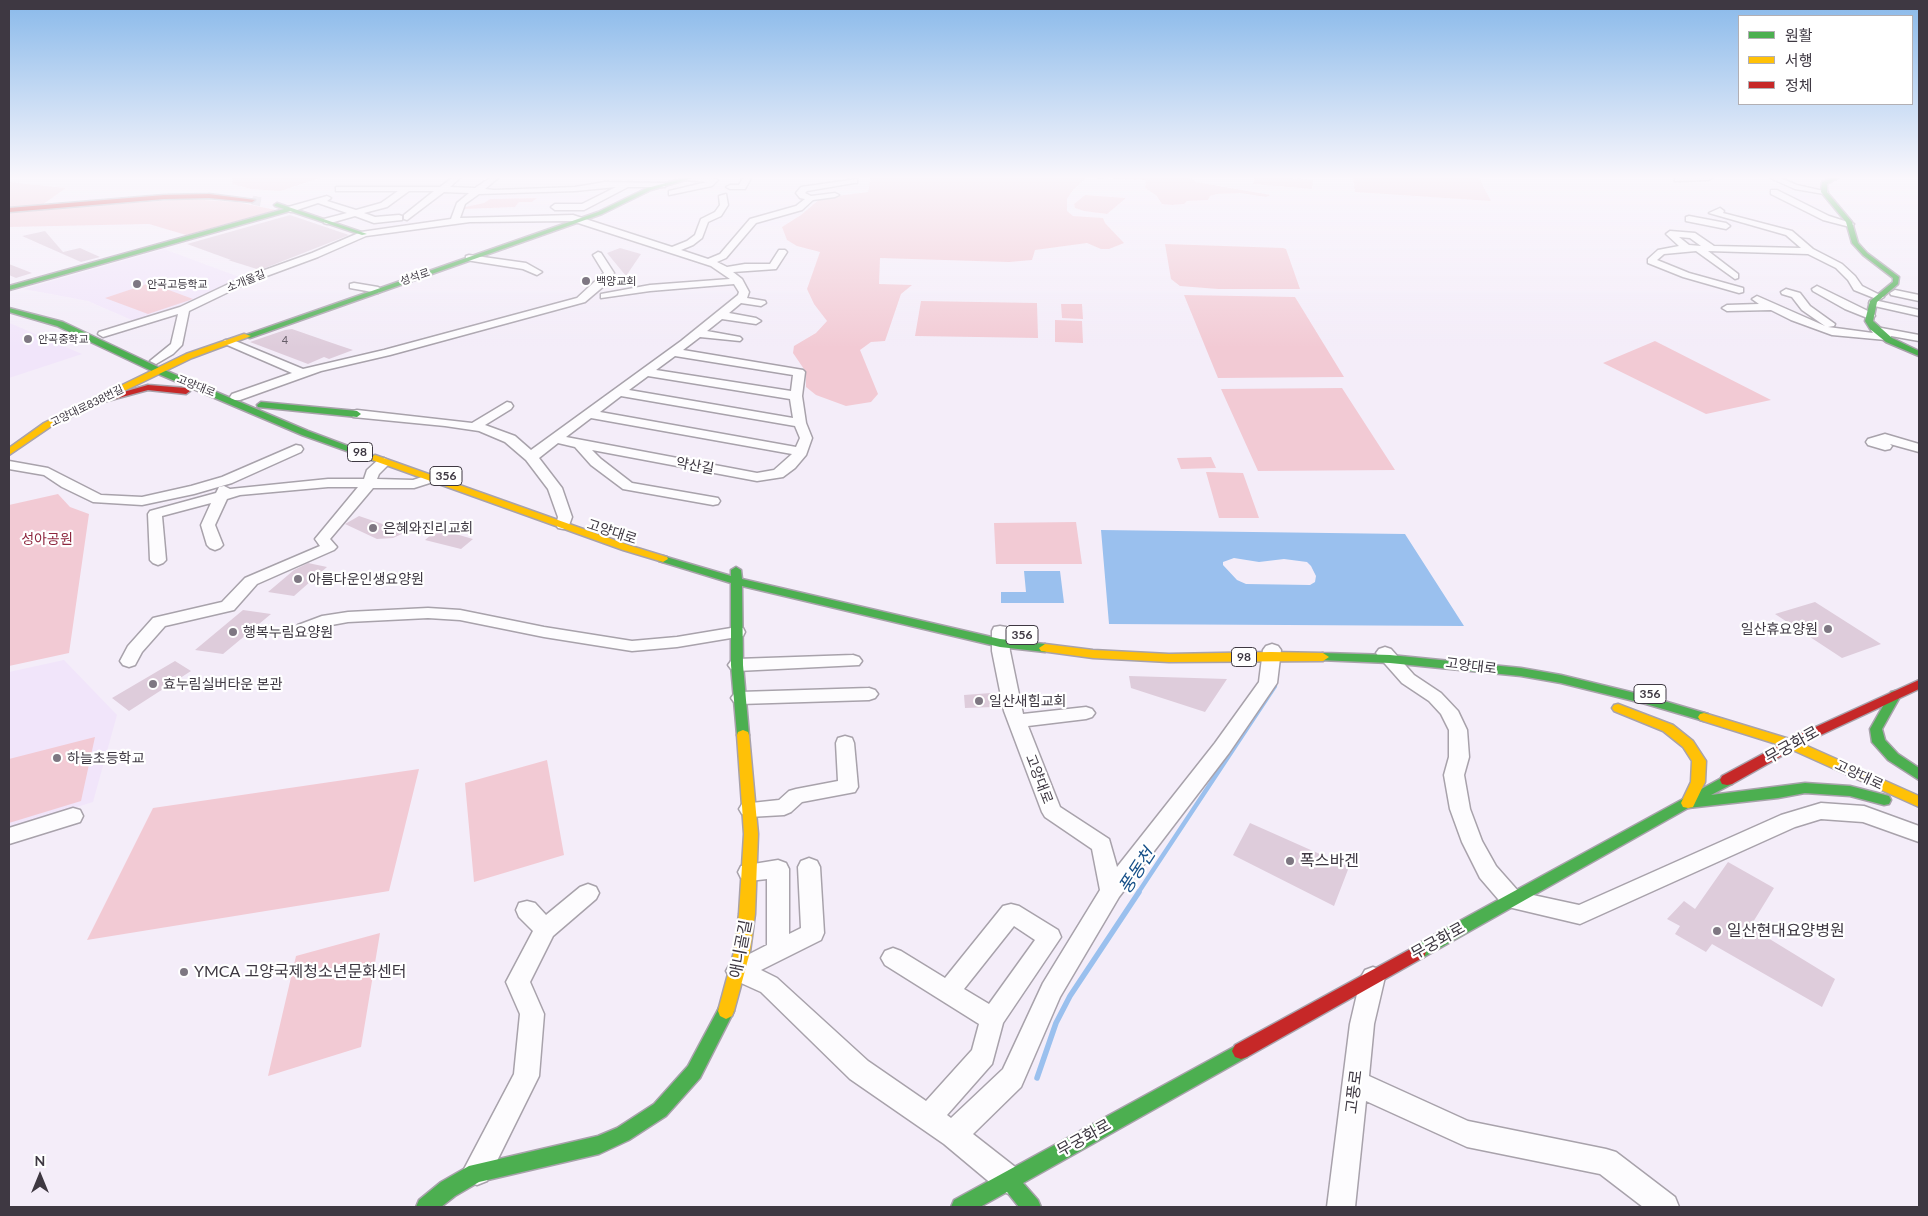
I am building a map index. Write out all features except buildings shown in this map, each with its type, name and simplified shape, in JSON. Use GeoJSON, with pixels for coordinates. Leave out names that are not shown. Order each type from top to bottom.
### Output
{"type":"FeatureCollection","features":[{"type":"Feature","properties":{"kind":"main road"},"geometry":{"type":"LineString","coordinates":[[9,288],[199,235]]}},
{"type":"Feature","properties":{"kind":"main road","name":"성석로"},"geometry":{"type":"LineString","coordinates":[[162,366],[535,235]]}},
{"type":"Feature","properties":{"kind":"main road"},"geometry":{"type":"LineString","coordinates":[[1853,235],[1855,243],[1859,248],[1896,277],[1896,283],[1884,295],[1870,316],[1869,321],[1881,334],[1919,354]]}},
{"type":"Feature","properties":{"kind":"main road","name":"고양대로"},"geometry":{"type":"LineString","coordinates":[[9,302],[48,312],[104,334],[219,395],[305,433],[329,431],[384,462],[564,521],[709,564],[736,576],[898,610],[1000,637],[1090,646],[1153,649],[1467,659],[1574,675],[1654,695],[1803,738],[1821,745]]}},
{"type":"Feature","properties":{"kind":"main road","name":"고양대로"},"geometry":{"type":"LineString","coordinates":[[9,310],[60,324],[255,405],[329,431],[564,521]]}},
{"type":"Feature","properties":{"kind":"main road","name":"고양대로838번길"},"geometry":{"type":"LineString","coordinates":[[9,452],[47,425],[162,366]]}},
{"type":"Feature","properties":{"kind":"main road"},"geometry":{"type":"LineString","coordinates":[[96,401],[148,388],[219,395]]}},
{"type":"Feature","properties":{"kind":"main road"},"geometry":{"type":"LineString","coordinates":[[255,405],[357,414]]}},
{"type":"Feature","properties":{"kind":"main road"},"geometry":{"type":"LineString","coordinates":[[296,449],[329,431],[340,416],[357,414]]}},
{"type":"Feature","properties":{"kind":"main road"},"geometry":{"type":"LineString","coordinates":[[296,449],[304,438],[305,433]]}},
{"type":"Feature","properties":{"kind":"main road","name":"애니골길"},"geometry":{"type":"LineString","coordinates":[[426,1207],[448,1189],[476,1173],[599,1145],[623,1134],[660,1110],[694,1072],[728,1007],[738,971],[747,914],[751,834],[737,665],[736,576]]}},
{"type":"Feature","properties":{"kind":"main road","name":"고양대로"},"geometry":{"type":"LineString","coordinates":[[1386,655],[1521,672],[1561,679],[1647,700],[1791,744],[1919,802]]}},
{"type":"Feature","properties":{"kind":"main road"},"geometry":{"type":"LineString","coordinates":[[1521,672],[1592,699]]}},
{"type":"Feature","properties":{"kind":"main road","name":"무궁화로"},"geometry":{"type":"LineString","coordinates":[[961,1207],[1791,744],[1919,684]]}},
{"type":"Feature","properties":{"kind":"main road"},"geometry":{"type":"LineString","coordinates":[[1895,695],[1876,729],[1879,742],[1893,757],[1919,775]]}},
{"type":"Feature","properties":{"kind":"main road"},"geometry":{"type":"LineString","coordinates":[[1609,705],[1668,728],[1688,744],[1699,761],[1698,782],[1688,803]]}},
{"type":"Feature","properties":{"kind":"main road","name":"고양대로"},"geometry":{"type":"LineString","coordinates":[[1868,766],[1919,790]]}},
{"type":"Feature","properties":{"kind":"main road"},"geometry":{"type":"LineString","coordinates":[[1688,803],[1778,793],[1805,788],[1828,788],[1874,797],[1919,812]]}},
{"type":"Feature","properties":{"kind":"main road"},"geometry":{"type":"LineString","coordinates":[[1009,1180],[1031,1207]]}},
{"type":"Feature","properties":{"kind":"street","name":"소개울길"},"geometry":{"type":"LineString","coordinates":[[104,334],[184,309],[236,284],[315,255],[362,235]]}},
{"type":"Feature","properties":{"kind":"street"},"geometry":{"type":"LineString","coordinates":[[531,457],[673,352],[743,296],[744,292],[738,281],[726,270],[708,262],[624,235]]}},
{"type":"Feature","properties":{"kind":"street"},"geometry":{"type":"LineString","coordinates":[[673,250],[690,243],[699,235]]}},
{"type":"Feature","properties":{"kind":"street"},"geometry":{"type":"LineString","coordinates":[[708,262],[723,256],[741,235]]}},
{"type":"Feature","properties":{"kind":"street"},"geometry":{"type":"LineString","coordinates":[[1671,235],[1687,248]]}},
{"type":"Feature","properties":{"kind":"street"},"geometry":{"type":"LineString","coordinates":[[1686,235],[1692,235],[1711,248]]}},
{"type":"Feature","properties":{"kind":"street"},"geometry":{"type":"LineString","coordinates":[[1791,235],[1797,237],[1798,241],[1810,250],[1840,266],[1852,278],[1858,288],[1884,295],[1918,299]]}},
{"type":"Feature","properties":{"kind":"street"},"geometry":{"type":"LineString","coordinates":[[1775,242],[1786,250]]}},
{"type":"Feature","properties":{"kind":"street"},"geometry":{"type":"LineString","coordinates":[[1739,290],[1672,270],[1651,261],[1661,252],[1687,248],[1810,250]]}},
{"type":"Feature","properties":{"kind":"street"},"geometry":{"type":"LineString","coordinates":[[1698,248],[1735,276]]}},
{"type":"Feature","properties":{"kind":"street"},"geometry":{"type":"LineString","coordinates":[[726,270],[773,267],[782,252]]}},
{"type":"Feature","properties":{"kind":"street"},"geometry":{"type":"LineString","coordinates":[[236,397],[302,373],[386,354],[581,300],[601,283],[609,273],[598,255]]}},
{"type":"Feature","properties":{"kind":"street"},"geometry":{"type":"LineString","coordinates":[[469,258],[526,266],[537,272]]}},
{"type":"Feature","properties":{"kind":"street"},"geometry":{"type":"LineString","coordinates":[[605,296],[650,288],[738,281]]}},
{"type":"Feature","properties":{"kind":"street"},"geometry":{"type":"LineString","coordinates":[[354,286],[378,290]]}},
{"type":"Feature","properties":{"kind":"street"},"geometry":{"type":"LineString","coordinates":[[679,287],[689,298]]}},
{"type":"Feature","properties":{"kind":"street"},"geometry":{"type":"LineString","coordinates":[[1817,289],[1849,307],[1870,316]]}},
{"type":"Feature","properties":{"kind":"street"},"geometry":{"type":"LineString","coordinates":[[626,292],[635,300]]}},
{"type":"Feature","properties":{"kind":"street"},"geometry":{"type":"LineString","coordinates":[[1786,292],[1796,295],[1806,308],[1832,325],[1854,335]]}},
{"type":"Feature","properties":{"kind":"street"},"geometry":{"type":"LineString","coordinates":[[1884,295],[1919,313]]}},
{"type":"Feature","properties":{"kind":"street"},"geometry":{"type":"LineString","coordinates":[[1757,299],[1794,318],[1832,332],[1919,338]]}},
{"type":"Feature","properties":{"kind":"street"},"geometry":{"type":"LineString","coordinates":[[739,300],[761,303]]}},
{"type":"Feature","properties":{"kind":"street"},"geometry":{"type":"LineString","coordinates":[[1727,308],[1773,307]]}},
{"type":"Feature","properties":{"kind":"street"},"geometry":{"type":"LineString","coordinates":[[162,366],[169,352],[176,344],[184,309]]}},
{"type":"Feature","properties":{"kind":"street"},"geometry":{"type":"LineString","coordinates":[[720,315],[756,321]]}},
{"type":"Feature","properties":{"kind":"street"},"geometry":{"type":"LineString","coordinates":[[698,333],[736,339]]}},
{"type":"Feature","properties":{"kind":"street"},"geometry":{"type":"LineString","coordinates":[[229,342],[302,373]]}},
{"type":"Feature","properties":{"kind":"street"},"geometry":{"type":"LineString","coordinates":[[589,414],[801,452],[806,438],[800,423],[796,396],[799,372],[673,352]]}},
{"type":"Feature","properties":{"kind":"street"},"geometry":{"type":"LineString","coordinates":[[646,372],[796,396]]}},
{"type":"Feature","properties":{"kind":"street"},"geometry":{"type":"LineString","coordinates":[[619,392],[800,423]]}},
{"type":"Feature","properties":{"kind":"street"},"geometry":{"type":"LineString","coordinates":[[475,426],[507,406]]}},
{"type":"Feature","properties":{"kind":"street"},"geometry":{"type":"LineString","coordinates":[[357,414],[475,426],[510,439],[531,457],[555,488],[564,521]]}},
{"type":"Feature","properties":{"kind":"street"},"geometry":{"type":"LineString","coordinates":[[1885,446],[1873,442],[1885,438],[1919,448]]}},
{"type":"Feature","properties":{"kind":"street","name":"약산길"},"geometry":{"type":"LineString","coordinates":[[555,440],[757,476],[778,474],[790,465],[801,452]]}},
{"type":"Feature","properties":{"kind":"street"},"geometry":{"type":"LineString","coordinates":[[580,445],[596,462],[628,486],[713,501]]}},
{"type":"Feature","properties":{"kind":"street"},"geometry":{"type":"LineString","coordinates":[[9,465],[48,472],[67,484],[98,499],[122,501],[156,498],[194,490],[227,480],[296,449]]}},
{"type":"Feature","properties":{"kind":"street"},"geometry":{"type":"LineString","coordinates":[[129,661],[134,650],[159,622],[228,606],[251,581],[329,547],[322,539],[370,482],[372,473],[384,462]]}},
{"type":"Feature","properties":{"kind":"street"},"geometry":{"type":"LineString","coordinates":[[155,514],[240,491],[294,485],[370,482],[414,484],[431,478]]}},
{"type":"Feature","properties":{"kind":"street"},"geometry":{"type":"LineString","coordinates":[[215,545],[208,525],[223,495],[227,480]]}},
{"type":"Feature","properties":{"kind":"street"},"geometry":{"type":"LineString","coordinates":[[156,498],[155,514],[158,560]]}},
{"type":"Feature","properties":{"kind":"street"},"geometry":{"type":"LineString","coordinates":[[304,629],[322,622],[348,617],[428,613],[460,615],[544,632],[632,646],[676,642],[737,632]]}},
{"type":"Feature","properties":{"kind":"street","name":"고양대로"},"geometry":{"type":"LineString","coordinates":[[1000,637],[1013,710],[1052,812],[1102,845],[1111,891]]}},
{"type":"Feature","properties":{"kind":"street"},"geometry":{"type":"LineString","coordinates":[[953,1135],[1012,1078],[1051,991],[1111,891],[1222,748],[1268,683],[1271,653]]}},
{"type":"Feature","properties":{"kind":"street"},"geometry":{"type":"LineString","coordinates":[[1386,655],[1408,679],[1435,698],[1449,711],[1458,730],[1459,757],[1454,775],[1460,809],[1472,842],[1488,872],[1512,900],[1580,915],[1788,821],[1821,811],[1864,814],[1919,834]]}},
{"type":"Feature","properties":{"kind":"street"},"geometry":{"type":"LineString","coordinates":[[737,665],[853,661]]}},
{"type":"Feature","properties":{"kind":"street"},"geometry":{"type":"LineString","coordinates":[[740,698],[869,694]]}},
{"type":"Feature","properties":{"kind":"street"},"geometry":{"type":"LineString","coordinates":[[1017,722],[1086,713]]}},
{"type":"Feature","properties":{"kind":"street"},"geometry":{"type":"LineString","coordinates":[[749,809],[784,807],[796,796],[848,787],[844,743]]}},
{"type":"Feature","properties":{"kind":"street"},"geometry":{"type":"LineString","coordinates":[[9,836],[73,816]]}},
{"type":"Feature","properties":{"kind":"street"},"geometry":{"type":"LineString","coordinates":[[738,971],[814,933],[810,867]]}},
{"type":"Feature","properties":{"kind":"street"},"geometry":{"type":"LineString","coordinates":[[750,872],[778,869],[778,951]]}},
{"type":"Feature","properties":{"kind":"street"},"geometry":{"type":"LineString","coordinates":[[476,1173],[526,1076],[532,1014],[518,982],[544,929],[588,893]]}},
{"type":"Feature","properties":{"kind":"street"},"geometry":{"type":"LineString","coordinates":[[527,910],[544,929]]}},
{"type":"Feature","properties":{"kind":"street"},"geometry":{"type":"LineString","coordinates":[[928,1118],[983,1056],[992,1019],[1050,937],[1011,913],[948,992]]}},
{"type":"Feature","properties":{"kind":"street"},"geometry":{"type":"LineString","coordinates":[[893,958],[992,1019]]}},
{"type":"Feature","properties":{"kind":"street"},"geometry":{"type":"LineString","coordinates":[[738,971],[769,985],[859,1070],[953,1135],[1009,1180]]}},
{"type":"Feature","properties":{"kind":"street","name":"고풍로"},"geometry":{"type":"LineString","coordinates":[[1341,1207],[1362,1024],[1372,977]]}},
{"type":"Feature","properties":{"kind":"street"},"geometry":{"type":"LineString","coordinates":[[1355,1083],[1467,1134],[1606,1162],[1665,1207]]}},
{"type":"Feature","properties":{"kind":"shaded area","name":"안곡고등학교"},"geometry":{"type":"Polygon","coordinates":[[[164,249],[242,278],[182,306],[134,321],[88,301],[24,289],[164,249]]]}},
{"type":"Feature","properties":{"kind":"shaded area","name":"안곡중학교"},"geometry":{"type":"Polygon","coordinates":[[[9,323],[12,324],[82,354],[9,378],[9,323]]]}},
{"type":"Feature","properties":{"kind":"shaded area","name":"하늘초등학교"},"geometry":{"type":"Polygon","coordinates":[[[64,660],[117,715],[93,802],[9,828],[9,672],[64,660]]]}},
{"type":"Feature","properties":{"kind":"green space"},"geometry":{"type":"Polygon","coordinates":[[[785,235],[1116,235],[1124,243],[1109,249],[1101,249],[1087,243],[1035,250],[1032,260],[1009,262],[880,258],[879,284],[912,285],[901,294],[885,341],[871,342],[860,350],[878,394],[871,402],[846,406],[816,395],[806,387],[806,372],[793,353],[794,346],[816,333],[827,321],[814,304],[807,289],[820,252],[797,246],[787,240],[785,235]]]}},
{"type":"Feature","properties":{"kind":"green space"},"geometry":{"type":"Polygon","coordinates":[[[1165,244],[1286,249],[1300,289],[1218,289],[1180,286],[1171,279],[1165,244]]]}},
{"type":"Feature","properties":{"kind":"green space"},"geometry":{"type":"Polygon","coordinates":[[[150,283],[193,299],[148,314],[105,298],[150,283]]]}},
{"type":"Feature","properties":{"kind":"green space"},"geometry":{"type":"Polygon","coordinates":[[[1184,295],[1295,297],[1344,377],[1218,378],[1184,295]]]}},
{"type":"Feature","properties":{"kind":"green space"},"geometry":{"type":"Polygon","coordinates":[[[921,301],[1037,303],[1038,338],[915,336],[921,301]]]}},
{"type":"Feature","properties":{"kind":"green space"},"geometry":{"type":"Polygon","coordinates":[[[1061,304],[1082,304],[1083,319],[1062,318],[1061,304]]]}},
{"type":"Feature","properties":{"kind":"green space"},"geometry":{"type":"Polygon","coordinates":[[[1055,320],[1082,321],[1083,343],[1055,342],[1055,320]]]}},
{"type":"Feature","properties":{"kind":"green space"},"geometry":{"type":"Polygon","coordinates":[[[1655,341],[1771,400],[1706,414],[1603,363],[1655,341]]]}},
{"type":"Feature","properties":{"kind":"green space"},"geometry":{"type":"Polygon","coordinates":[[[1342,388],[1395,470],[1258,471],[1221,389],[1342,388]]]}},
{"type":"Feature","properties":{"kind":"green space"},"geometry":{"type":"Polygon","coordinates":[[[1211,457],[1216,468],[1181,469],[1177,458],[1211,457]]]}},
{"type":"Feature","properties":{"kind":"green space"},"geometry":{"type":"Polygon","coordinates":[[[1206,472],[1243,473],[1259,518],[1219,518],[1206,472]]]}},
{"type":"Feature","properties":{"kind":"green space","name":"성아공원"},"geometry":{"type":"Polygon","coordinates":[[[58,494],[70,507],[89,514],[69,653],[9,666],[9,505],[58,494]]]}},
{"type":"Feature","properties":{"kind":"green space"},"geometry":{"type":"Polygon","coordinates":[[[1076,522],[1082,564],[996,564],[994,523],[1076,522]]]}},
{"type":"Feature","properties":{"kind":"green space"},"geometry":{"type":"Polygon","coordinates":[[[95,737],[81,801],[9,823],[9,759],[95,737]]]}},
{"type":"Feature","properties":{"kind":"green space"},"geometry":{"type":"Polygon","coordinates":[[[547,760],[564,855],[474,882],[465,783],[547,760]]]}},
{"type":"Feature","properties":{"kind":"green space"},"geometry":{"type":"Polygon","coordinates":[[[419,769],[389,891],[87,940],[153,808],[419,769]]]}},
{"type":"Feature","properties":{"kind":"green space"},"geometry":{"type":"Polygon","coordinates":[[[380,933],[361,1047],[268,1076],[296,956],[380,933]]]}},
{"type":"Feature","properties":{"kind":"water"},"geometry":{"type":"Polygon","coordinates":[[[1101,530],[1405,534],[1464,626],[1109,624],[1101,530]],[[1234,558],[1223,562],[1223,565],[1237,580],[1246,584],[1310,585],[1315,582],[1316,576],[1307,562],[1284,559],[1259,562],[1234,558]]]}},
{"type":"Feature","properties":{"kind":"water"},"geometry":{"type":"Polygon","coordinates":[[[1024,571],[1060,571],[1064,603],[1001,603],[1001,592],[1026,592],[1024,571]]]}},
{"type":"Feature","properties":{"kind":"waterway","name":"풍동천"},"geometry":{"type":"LineString","coordinates":[[1138,893],[1275,686]]}},
{"type":"Feature","properties":{"kind":"waterway","name":"풍동천"},"geometry":{"type":"LineString","coordinates":[[1037,1078],[1056,1023],[1070,996],[1139,892]]}},
{"type":"Feature","properties":{"kind":"traffic: fast"},"geometry":{"type":"LineString","coordinates":[[9,288],[199,235]]}},
{"type":"Feature","properties":{"kind":"traffic: fast"},"geometry":{"type":"LineString","coordinates":[[247,336],[538,235]]}},
{"type":"Feature","properties":{"kind":"traffic: fast"},"geometry":{"type":"LineString","coordinates":[[1853,235],[1855,243],[1865,254],[1896,277],[1896,283],[1874,301],[1869,321],[1873,327],[1889,340],[1919,354]]}},
{"type":"Feature","properties":{"kind":"traffic: fast"},"geometry":{"type":"LineString","coordinates":[[9,310],[60,324],[159,371],[305,433],[375,458]]}},
{"type":"Feature","properties":{"kind":"traffic: fast"},"geometry":{"type":"LineString","coordinates":[[261,405],[357,414]]}},
{"type":"Feature","properties":{"kind":"traffic: fast"},"geometry":{"type":"LineString","coordinates":[[663,559],[735,581],[1000,643],[1045,648]]}},
{"type":"Feature","properties":{"kind":"traffic: fast"},"geometry":{"type":"LineString","coordinates":[[736,570],[737,665],[743,735]]}},
{"type":"Feature","properties":{"kind":"traffic: fast"},"geometry":{"type":"LineString","coordinates":[[1323,657],[1390,659],[1521,672],[1561,679],[1647,700],[1704,717]]}},
{"type":"Feature","properties":{"kind":"traffic: fast"},"geometry":{"type":"LineString","coordinates":[[1895,695],[1876,729],[1879,742],[1893,757],[1919,775]]}},
{"type":"Feature","properties":{"kind":"traffic: fast"},"geometry":{"type":"LineString","coordinates":[[1418,952],[1727,780]]}},
{"type":"Feature","properties":{"kind":"traffic: fast"},"geometry":{"type":"LineString","coordinates":[[1688,803],[1778,793],[1805,788],[1850,791],[1884,800]]}},
{"type":"Feature","properties":{"kind":"traffic: fast"},"geometry":{"type":"LineString","coordinates":[[426,1207],[448,1189],[476,1173],[599,1145],[623,1134],[660,1110],[694,1072],[726,1011]]}},
{"type":"Feature","properties":{"kind":"traffic: fast"},"geometry":{"type":"LineString","coordinates":[[961,1207],[1241,1051]]}},
{"type":"Feature","properties":{"kind":"traffic: fast"},"geometry":{"type":"LineString","coordinates":[[1009,1180],[1031,1207]]}},
{"type":"Feature","properties":{"kind":"traffic: slow"},"geometry":{"type":"LineString","coordinates":[[9,452],[47,425],[189,356],[247,336]]}},
{"type":"Feature","properties":{"kind":"traffic: slow"},"geometry":{"type":"LineString","coordinates":[[375,458],[627,548],[663,559]]}},
{"type":"Feature","properties":{"kind":"traffic: slow"},"geometry":{"type":"LineString","coordinates":[[1045,648],[1093,654],[1169,658],[1323,657]]}},
{"type":"Feature","properties":{"kind":"traffic: slow"},"geometry":{"type":"LineString","coordinates":[[1618,708],[1668,728],[1688,744],[1699,761],[1698,782],[1688,803]]}},
{"type":"Feature","properties":{"kind":"traffic: slow"},"geometry":{"type":"LineString","coordinates":[[1704,717],[1791,744],[1919,802]]}},
{"type":"Feature","properties":{"kind":"traffic: slow"},"geometry":{"type":"LineString","coordinates":[[726,1011],[742,952],[747,914],[751,834],[743,735]]}},
{"type":"Feature","properties":{"kind":"traffic: jam"},"geometry":{"type":"LineString","coordinates":[[96,401],[148,387],[186,391]]}},
{"type":"Feature","properties":{"kind":"traffic: jam"},"geometry":{"type":"LineString","coordinates":[[1727,780],[1803,738],[1919,684]]}},
{"type":"Feature","properties":{"kind":"traffic: jam"},"geometry":{"type":"LineString","coordinates":[[1241,1051],[1418,952]]}},
{"type":"Feature","properties":{"kind":"place","name":"백양교회"},"geometry":{"type":"Point","coordinates":[586,281]}},
{"type":"Feature","properties":{"kind":"place","name":"안곡고등학교"},"geometry":{"type":"Point","coordinates":[137,284]}},
{"type":"Feature","properties":{"kind":"place","name":"안곡중학교"},"geometry":{"type":"Point","coordinates":[28,339]}},
{"type":"Feature","properties":{"kind":"place","name":"은혜와진리교회"},"geometry":{"type":"Point","coordinates":[373,528]}},
{"type":"Feature","properties":{"kind":"place","name":"아름다운인생요양원"},"geometry":{"type":"Point","coordinates":[298,579]}},
{"type":"Feature","properties":{"kind":"place","name":"일산휴요양원"},"geometry":{"type":"Point","coordinates":[1828,629]}},
{"type":"Feature","properties":{"kind":"place","name":"행복누림요양원"},"geometry":{"type":"Point","coordinates":[233,632]}},
{"type":"Feature","properties":{"kind":"place","name":"효누림실버타운 본관"},"geometry":{"type":"Point","coordinates":[153,684]}},
{"type":"Feature","properties":{"kind":"place","name":"일산새힘교회"},"geometry":{"type":"Point","coordinates":[979,701]}},
{"type":"Feature","properties":{"kind":"place","name":"하늘초등학교"},"geometry":{"type":"Point","coordinates":[57,758]}},
{"type":"Feature","properties":{"kind":"place","name":"폭스바겐"},"geometry":{"type":"Point","coordinates":[1290,861]}},
{"type":"Feature","properties":{"kind":"place","name":"일산현대요양병원"},"geometry":{"type":"Point","coordinates":[1717,931]}},
{"type":"Feature","properties":{"kind":"place","name":"YMCA 고양국제청소년문화센터"},"geometry":{"type":"Point","coordinates":[184,972]}}]}
